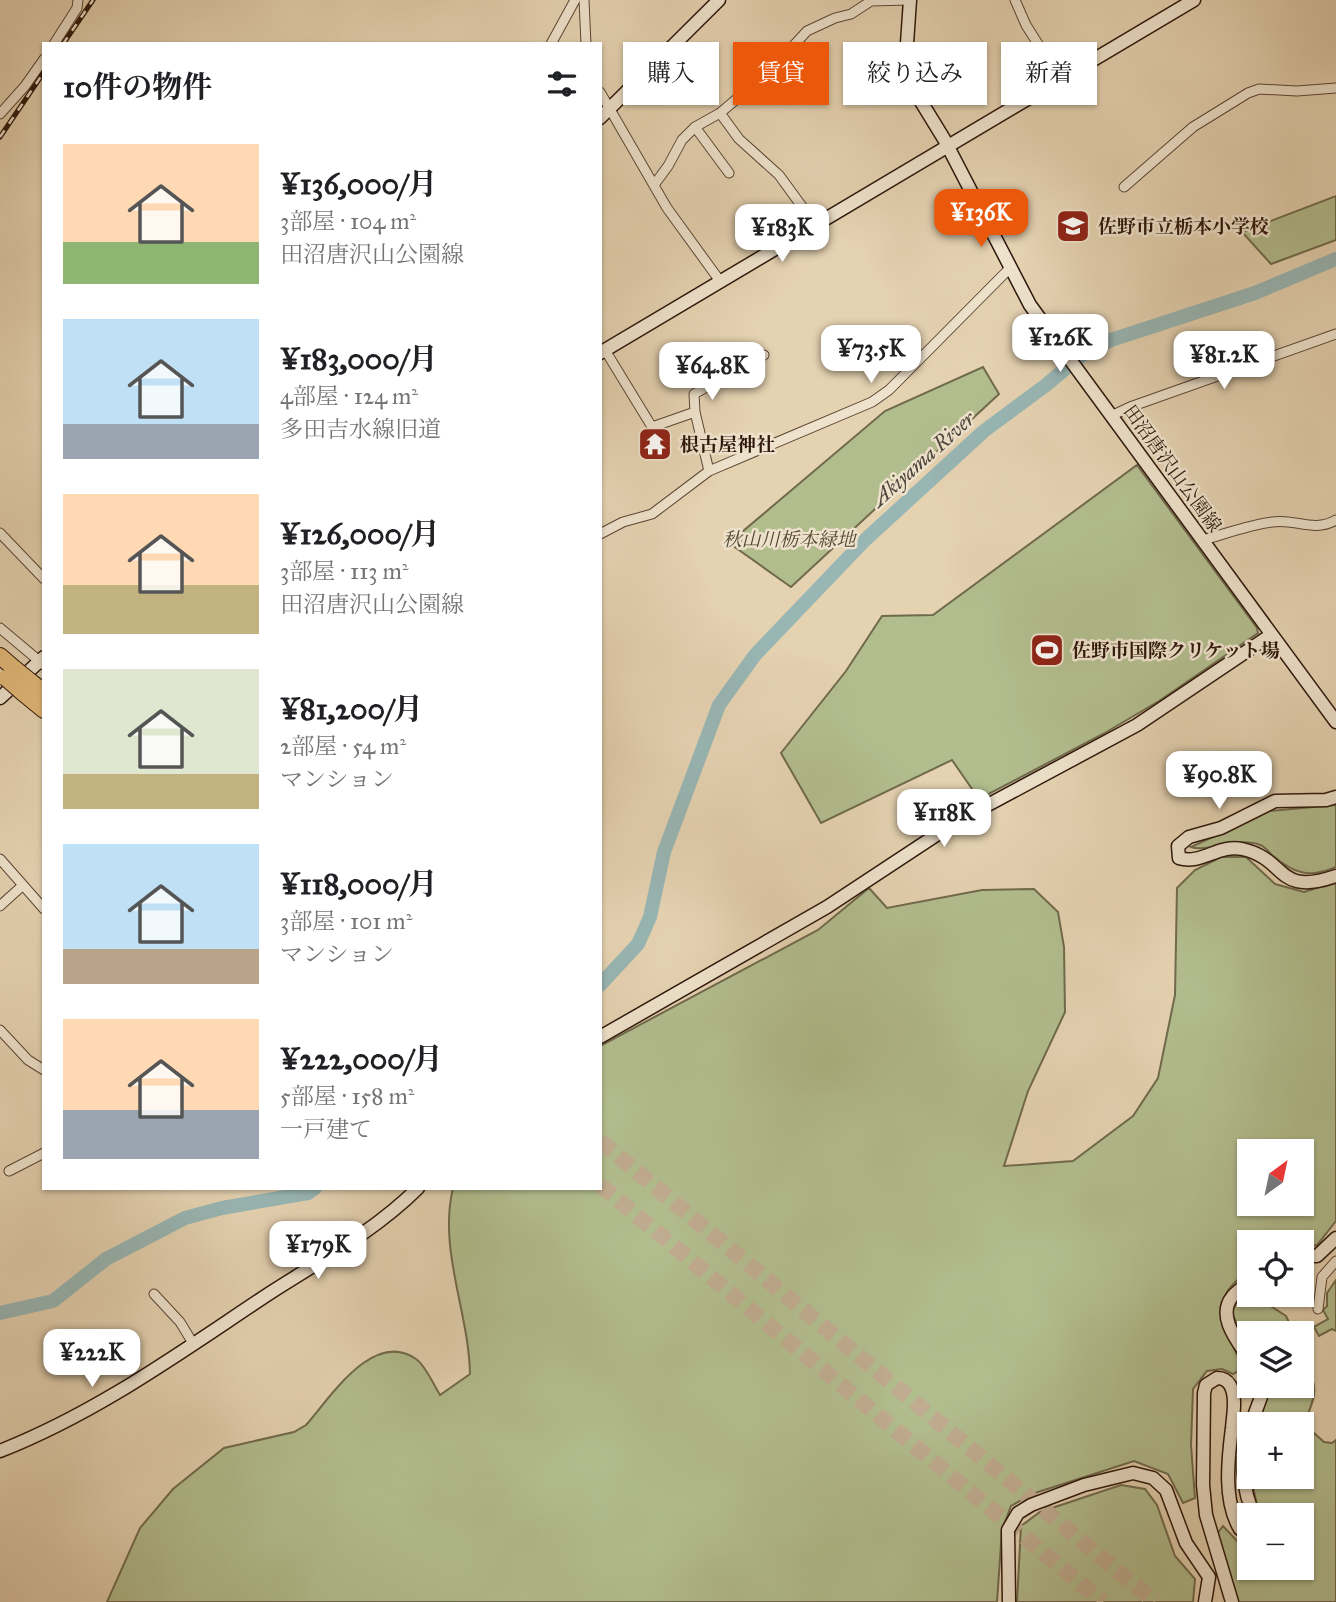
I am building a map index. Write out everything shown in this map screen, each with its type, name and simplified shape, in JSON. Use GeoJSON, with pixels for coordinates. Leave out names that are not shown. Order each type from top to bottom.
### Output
{"type":"FeatureCollection","features":[{"type":"Feature","properties":{"kind":"highway"},"geometry":{"type":"LineString","coordinates":[[0,656],[7,673],[27,687],[42,707]]}},
{"type":"Feature","properties":{"kind":"highway"},"geometry":{"type":"LineString","coordinates":[[27,687],[42,691]]}},
{"type":"Feature","properties":{"kind":"main road"},"geometry":{"type":"LineString","coordinates":[[604,113],[719,0]]}},
{"type":"Feature","properties":{"kind":"main road","name":"田沼唐沢山公園線"},"geometry":{"type":"LineString","coordinates":[[910,0],[907,75],[1009,269],[1049,332],[1336,722]]}},
{"type":"Feature","properties":{"kind":"main road"},"geometry":{"type":"LineString","coordinates":[[1097,57],[1194,0]]}},
{"type":"Feature","properties":{"kind":"main road"},"geometry":{"type":"LineString","coordinates":[[602,351],[1015,105]]}},
{"type":"Feature","properties":{"kind":"main road"},"geometry":{"type":"LineString","coordinates":[[602,1036],[827,907],[956,822],[1137,725],[1271,635]]}},
{"type":"Feature","properties":{"kind":"main road"},"geometry":{"type":"LineString","coordinates":[[0,698],[42,661]]}},
{"type":"Feature","properties":{"kind":"main road"},"geometry":{"type":"LineString","coordinates":[[1336,797],[1326,800],[1275,802],[1222,828],[1181,841],[1177,852],[1179,858],[1187,861],[1232,847],[1252,852],[1297,883],[1317,883],[1336,876]]}},
{"type":"Feature","properties":{"kind":"main road"},"geometry":{"type":"LineString","coordinates":[[0,1451],[87,1411],[194,1345],[360,1233],[415,1190]]}},
{"type":"Feature","properties":{"kind":"main road"},"geometry":{"type":"LineString","coordinates":[[1314,1255],[1336,1238]]}},
{"type":"Feature","properties":{"kind":"main road"},"geometry":{"type":"LineString","coordinates":[[1237,1295],[1228,1304],[1227,1321],[1237,1338]]}},
{"type":"Feature","properties":{"kind":"main road"},"geometry":{"type":"LineString","coordinates":[[1232,1602],[1213,1545],[1203,1485],[1204,1393],[1206,1385],[1217,1378],[1230,1384],[1232,1391],[1234,1406],[1228,1480],[1237,1524]]}},
{"type":"Feature","properties":{"kind":"main road"},"geometry":{"type":"LineString","coordinates":[[1007,1599],[1007,1530],[1018,1513],[1031,1505],[1084,1485],[1133,1473],[1153,1478],[1166,1490],[1186,1543],[1209,1577],[1205,1602]]}},
{"type":"Feature","properties":{"kind":"street"},"geometry":{"type":"LineString","coordinates":[[55,42],[78,0]]}},
{"type":"Feature","properties":{"kind":"street"},"geometry":{"type":"LineString","coordinates":[[552,42],[575,0]]}},
{"type":"Feature","properties":{"kind":"street"},"geometry":{"type":"LineString","coordinates":[[584,0],[586,42]]}},
{"type":"Feature","properties":{"kind":"street"},"geometry":{"type":"LineString","coordinates":[[654,185],[682,140],[695,127],[720,113],[785,59],[807,31],[851,14],[870,0],[910,0]]}},
{"type":"Feature","properties":{"kind":"street"},"geometry":{"type":"LineString","coordinates":[[1015,0],[1037,42]]}},
{"type":"Feature","properties":{"kind":"street"},"geometry":{"type":"LineString","coordinates":[[0,114],[42,62]]}},
{"type":"Feature","properties":{"kind":"street"},"geometry":{"type":"LineString","coordinates":[[1125,187],[1193,127],[1248,93],[1259,89],[1297,91],[1336,88]]}},
{"type":"Feature","properties":{"kind":"street"},"geometry":{"type":"LineString","coordinates":[[604,113],[720,281]]}},
{"type":"Feature","properties":{"kind":"street"},"geometry":{"type":"LineString","coordinates":[[720,113],[739,139],[779,175],[814,223]]}},
{"type":"Feature","properties":{"kind":"street"},"geometry":{"type":"LineString","coordinates":[[695,127],[729,173]]}},
{"type":"Feature","properties":{"kind":"street"},"geometry":{"type":"LineString","coordinates":[[602,533],[652,514],[709,471],[873,402],[889,390],[1009,269]]}},
{"type":"Feature","properties":{"kind":"street"},"geometry":{"type":"LineString","coordinates":[[1111,416],[1336,334]]}},
{"type":"Feature","properties":{"kind":"street"},"geometry":{"type":"LineString","coordinates":[[602,351],[652,427],[695,411]]}},
{"type":"Feature","properties":{"kind":"street"},"geometry":{"type":"LineString","coordinates":[[709,471],[695,411],[694,394],[764,355]]}},
{"type":"Feature","properties":{"kind":"street"},"geometry":{"type":"LineString","coordinates":[[1203,540],[1273,522],[1290,522],[1309,527],[1328,525],[1336,520]]}},
{"type":"Feature","properties":{"kind":"street"},"geometry":{"type":"LineString","coordinates":[[0,533],[42,577]]}},
{"type":"Feature","properties":{"kind":"street"},"geometry":{"type":"LineString","coordinates":[[0,628],[42,661]]}},
{"type":"Feature","properties":{"kind":"street"},"geometry":{"type":"LineString","coordinates":[[0,859],[42,907]]}},
{"type":"Feature","properties":{"kind":"street"},"geometry":{"type":"LineString","coordinates":[[0,906],[22,886]]}},
{"type":"Feature","properties":{"kind":"street"},"geometry":{"type":"LineString","coordinates":[[0,1030],[28,1060],[42,1069]]}},
{"type":"Feature","properties":{"kind":"street"},"geometry":{"type":"LineString","coordinates":[[9,1171],[42,1154]]}},
{"type":"Feature","properties":{"kind":"street"},"geometry":{"type":"LineString","coordinates":[[1318,1309],[1322,1277],[1336,1262]]}},
{"type":"Feature","properties":{"kind":"street"},"geometry":{"type":"LineString","coordinates":[[154,1294],[180,1322],[194,1345]]}},
{"type":"Feature","properties":{"kind":"green space"},"geometry":{"type":"Polygon","coordinates":[[[1336,196],[1336,240],[1271,264],[1242,232],[1336,196]]]}},
{"type":"Feature","properties":{"kind":"green space","name":"秋山川栃本緑地"},"geometry":{"type":"Polygon","coordinates":[[[983,367],[999,394],[791,587],[729,543],[885,411],[983,367]]]}},
{"type":"Feature","properties":{"kind":"green space","name":"佐野市国際クリケット場"},"geometry":{"type":"Polygon","coordinates":[[[1137,465],[1257,628],[1258,633],[1159,701],[1103,734],[979,799],[952,760],[821,823],[781,753],[846,671],[882,616],[933,615],[1137,465]]]}},
{"type":"Feature","properties":{"kind":"green space"},"geometry":{"type":"Polygon","coordinates":[[[1336,805],[1336,867],[1326,871],[1309,873],[1294,870],[1263,847],[1251,843],[1191,847],[1269,811],[1336,805]]]}},
{"type":"Feature","properties":{"kind":"green space"},"geometry":{"type":"Polygon","coordinates":[[[1221,857],[1246,857],[1275,884],[1304,892],[1336,882],[1336,1221],[1314,1246],[1314,1230],[1237,1230],[1237,1280],[1226,1294],[1223,1311],[1224,1321],[1237,1354],[1237,1372],[1233,1374],[1222,1369],[1207,1371],[1193,1389],[1191,1445],[1195,1498],[1183,1503],[1168,1474],[1134,1461],[1032,1494],[1011,1506],[1002,1530],[997,1602],[107,1602],[140,1528],[173,1489],[224,1448],[294,1432],[306,1425],[354,1371],[384,1353],[400,1352],[420,1362],[440,1395],[470,1374],[449,1234],[453,1190],[602,1190],[602,1045],[818,930],[869,888],[887,908],[982,890],[1034,889],[1058,912],[1064,947],[1065,1012],[1028,1091],[1004,1166],[1073,1161],[1133,1116],[1158,1078],[1175,995],[1177,888],[1195,870],[1221,857]]]}},
{"type":"Feature","properties":{"kind":"green space"},"geometry":{"type":"Polygon","coordinates":[[[1336,1280],[1336,1331],[1332,1329],[1319,1336],[1314,1327],[1328,1319],[1323,1310],[1327,1306],[1327,1293],[1336,1280]]]}},
{"type":"Feature","properties":{"kind":"green space"},"geometry":{"type":"Polygon","coordinates":[[[1237,1300],[1237,1307],[1272,1307],[1286,1316],[1288,1321],[1237,1321],[1237,1324],[1232,1313],[1237,1300]]]}},
{"type":"Feature","properties":{"kind":"green space"},"geometry":{"type":"Polygon","coordinates":[[[1262,1398],[1313,1398],[1309,1412],[1260,1412],[1262,1398]]]}},
{"type":"Feature","properties":{"kind":"green space"},"geometry":{"type":"Polygon","coordinates":[[[1314,1433],[1324,1442],[1332,1443],[1336,1440],[1336,1602],[1237,1602],[1217,1534],[1223,1526],[1237,1541],[1237,1580],[1314,1580],[1314,1503],[1256,1503],[1254,1489],[1314,1489],[1314,1433]]]}},
{"type":"Feature","properties":{"kind":"green space"},"geometry":{"type":"Polygon","coordinates":[[[1121,1485],[1145,1489],[1157,1505],[1175,1556],[1195,1579],[1193,1602],[1017,1602],[1021,1526],[1040,1512],[1121,1485]]]}},
{"type":"Feature","properties":{"kind":"waterway","name":"Akiyama River"},"geometry":{"type":"LineString","coordinates":[[602,983],[638,944],[650,917],[664,852],[719,705],[755,655],[865,540],[984,431],[1082,355],[1111,340],[1255,293],[1336,259]]}},
{"type":"Feature","properties":{"kind":"waterway","name":"Akiyama River"},"geometry":{"type":"LineString","coordinates":[[0,1313],[53,1301],[106,1259],[185,1218],[312,1190]]}},
{"type":"Feature","properties":{"kind":"tunnel"},"geometry":{"type":"LineString","coordinates":[[602,1143],[1155,1602]]}},
{"type":"Feature","properties":{"kind":"tunnel"},"geometry":{"type":"LineString","coordinates":[[602,1187],[1103,1602]]}},
{"type":"Feature","properties":{"kind":"railway"},"geometry":{"type":"LineString","coordinates":[[64,42],[93,0]]}},
{"type":"Feature","properties":{"kind":"railway"},"geometry":{"type":"LineString","coordinates":[[0,137],[42,75]]}},
{"type":"Feature","properties":{"kind":"place","name":"佐野市立栃本小学校"},"geometry":{"type":"Point","coordinates":[1073,226]}},
{"type":"Feature","properties":{"kind":"place","name":"根古屋神社"},"geometry":{"type":"Point","coordinates":[655,444]}},
{"type":"Feature","properties":{"kind":"place","name":"佐野市国際クリケット場"},"geometry":{"type":"Point","coordinates":[1047,650]}}]}
